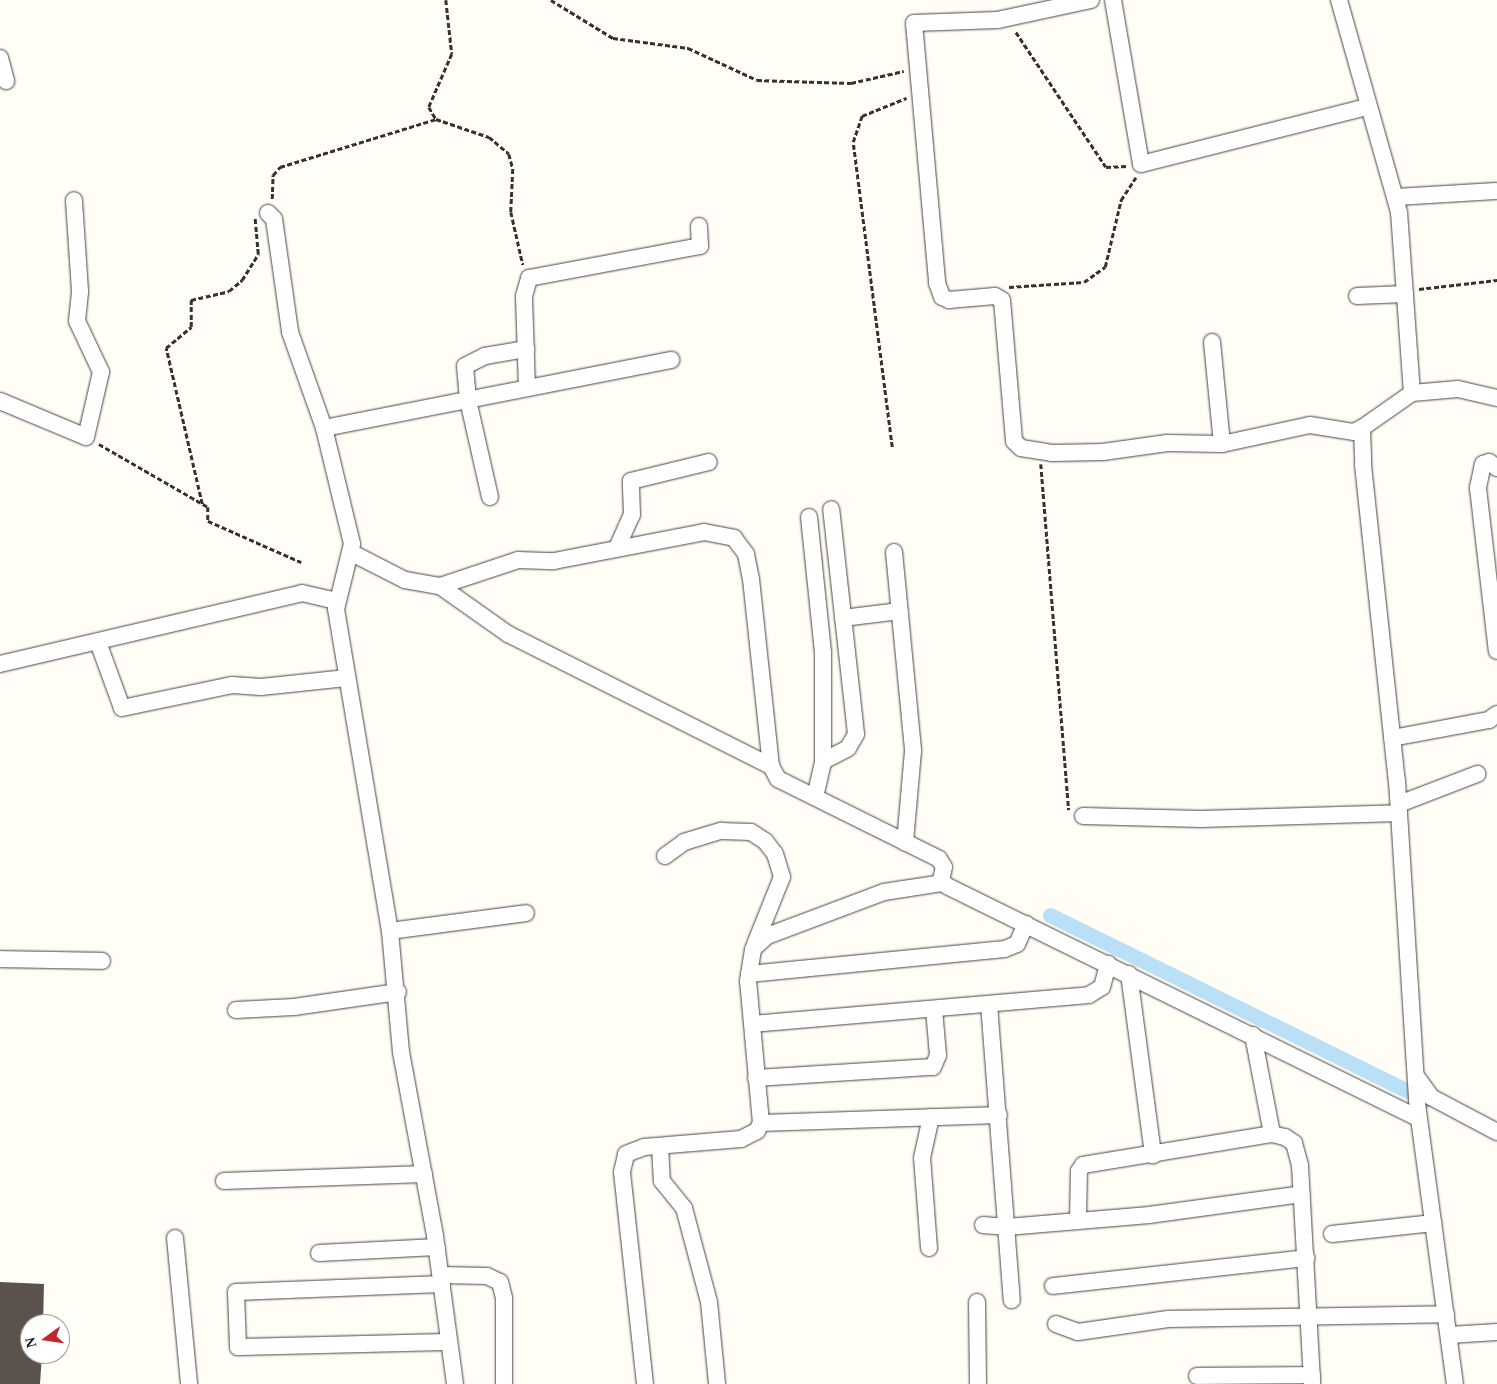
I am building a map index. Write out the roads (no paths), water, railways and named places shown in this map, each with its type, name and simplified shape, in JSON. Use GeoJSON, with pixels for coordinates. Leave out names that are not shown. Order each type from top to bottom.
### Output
{"type":"FeatureCollection","features":[{"type":"Feature","properties":{"kind":"street"},"geometry":{"type":"LineString","coordinates":[[1091,0],[1006,18],[914,23],[915,68],[939,290],[949,300],[995,296],[1002,300],[1012,436],[1021,448],[1041,452],[1222,444],[1310,425],[1354,432],[1412,393],[1458,390],[1497,398]]}},
{"type":"Feature","properties":{"kind":"street"},"geometry":{"type":"LineString","coordinates":[[1113,0],[1141,164],[1367,107]]}},
{"type":"Feature","properties":{"kind":"street"},"geometry":{"type":"LineString","coordinates":[[1339,0],[1367,107],[1396,197],[1412,393]]}},
{"type":"Feature","properties":{"kind":"street"},"geometry":{"type":"LineString","coordinates":[[0,58],[6,81]]}},
{"type":"Feature","properties":{"kind":"street"},"geometry":{"type":"LineString","coordinates":[[1396,197],[1496,191]]}},
{"type":"Feature","properties":{"kind":"street"},"geometry":{"type":"LineString","coordinates":[[0,401],[78,438],[86,437],[101,378],[77,321],[80,291],[74,200]]}},
{"type":"Feature","properties":{"kind":"street"},"geometry":{"type":"LineString","coordinates":[[269,213],[290,332],[324,428],[352,553],[336,601],[347,678],[390,931],[398,992],[401,1052],[437,1247],[455,1384]]}},
{"type":"Feature","properties":{"kind":"street"},"geometry":{"type":"LineString","coordinates":[[527,388],[524,296],[529,278],[700,246],[699,226]]}},
{"type":"Feature","properties":{"kind":"street"},"geometry":{"type":"LineString","coordinates":[[1356,296],[1405,293]]}},
{"type":"Feature","properties":{"kind":"street"},"geometry":{"type":"LineString","coordinates":[[1212,342],[1222,444]]}},
{"type":"Feature","properties":{"kind":"street"},"geometry":{"type":"LineString","coordinates":[[490,497],[468,400],[465,366],[485,356],[526,349]]}},
{"type":"Feature","properties":{"kind":"street"},"geometry":{"type":"LineString","coordinates":[[324,428],[671,360]]}},
{"type":"Feature","properties":{"kind":"street"},"geometry":{"type":"LineString","coordinates":[[1362,428],[1399,809],[1418,1114],[1455,1384]]}},
{"type":"Feature","properties":{"kind":"street"},"geometry":{"type":"LineString","coordinates":[[617,548],[632,515],[631,481],[709,462]]}},
{"type":"Feature","properties":{"kind":"street"},"geometry":{"type":"LineString","coordinates":[[1497,468],[1489,462],[1483,464],[1478,488],[1497,651]]}},
{"type":"Feature","properties":{"kind":"street"},"geometry":{"type":"LineString","coordinates":[[823,761],[848,748],[856,734],[831,509]]}},
{"type":"Feature","properties":{"kind":"street"},"geometry":{"type":"LineString","coordinates":[[809,517],[823,653],[823,761],[815,798]]}},
{"type":"Feature","properties":{"kind":"street"},"geometry":{"type":"LineString","coordinates":[[440,586],[518,560],[554,561],[704,532],[725,534],[742,546],[751,579],[771,766],[778,779],[939,859],[943,875],[1026,924],[1418,1114]]}},
{"type":"Feature","properties":{"kind":"street"},"geometry":{"type":"LineString","coordinates":[[894,552],[913,751],[905,843]]}},
{"type":"Feature","properties":{"kind":"street"},"geometry":{"type":"LineString","coordinates":[[352,553],[406,580],[440,586],[508,634],[771,766]]}},
{"type":"Feature","properties":{"kind":"street"},"geometry":{"type":"LineString","coordinates":[[0,664],[302,592],[336,601]]}},
{"type":"Feature","properties":{"kind":"street"},"geometry":{"type":"LineString","coordinates":[[843,618],[900,611]]}},
{"type":"Feature","properties":{"kind":"street"},"geometry":{"type":"LineString","coordinates":[[98,642],[122,708],[232,685],[260,687],[347,678]]}},
{"type":"Feature","properties":{"kind":"street"},"geometry":{"type":"LineString","coordinates":[[1392,738],[1489,720],[1497,714]]}},
{"type":"Feature","properties":{"kind":"street"},"geometry":{"type":"LineString","coordinates":[[1083,816],[1201,819],[1399,809],[1477,774]]}},
{"type":"Feature","properties":{"kind":"street"},"geometry":{"type":"LineString","coordinates":[[645,1384],[622,1161],[634,1150],[741,1139],[758,1131],[761,1122],[749,974],[753,949],[782,877],[775,854],[766,841],[751,832],[721,832],[684,842],[665,856]]}},
{"type":"Feature","properties":{"kind":"street"},"geometry":{"type":"LineString","coordinates":[[753,949],[789,924],[873,895],[943,875]]}},
{"type":"Feature","properties":{"kind":"street"},"geometry":{"type":"LineString","coordinates":[[390,931],[526,913]]}},
{"type":"Feature","properties":{"kind":"street"},"geometry":{"type":"LineString","coordinates":[[749,974],[1005,949],[1018,944],[1026,924]]}},
{"type":"Feature","properties":{"kind":"street"},"geometry":{"type":"LineString","coordinates":[[0,959],[102,961]]}},
{"type":"Feature","properties":{"kind":"street"},"geometry":{"type":"LineString","coordinates":[[752,1024],[989,1004],[1097,992],[1108,964]]}},
{"type":"Feature","properties":{"kind":"street"},"geometry":{"type":"LineString","coordinates":[[1129,974],[1153,1155]]}},
{"type":"Feature","properties":{"kind":"street"},"geometry":{"type":"LineString","coordinates":[[236,1010],[276,1009],[398,992]]}},
{"type":"Feature","properties":{"kind":"street"},"geometry":{"type":"LineString","coordinates":[[989,1004],[1012,1300]]}},
{"type":"Feature","properties":{"kind":"street"},"geometry":{"type":"LineString","coordinates":[[756,1078],[933,1067],[938,1056],[934,1009]]}},
{"type":"Feature","properties":{"kind":"street"},"geometry":{"type":"LineString","coordinates":[[1253,1035],[1272,1134]]}},
{"type":"Feature","properties":{"kind":"street"},"geometry":{"type":"LineString","coordinates":[[1416,1080],[1431,1097],[1497,1132]]}},
{"type":"Feature","properties":{"kind":"street"},"geometry":{"type":"LineString","coordinates":[[761,1122],[998,1115]]}},
{"type":"Feature","properties":{"kind":"street"},"geometry":{"type":"LineString","coordinates":[[928,1248],[922,1158],[931,1117]]}},
{"type":"Feature","properties":{"kind":"street"},"geometry":{"type":"LineString","coordinates":[[1078,1221],[1079,1172],[1083,1165],[1272,1134],[1294,1144],[1302,1194],[1312,1380],[1197,1376]]}},
{"type":"Feature","properties":{"kind":"street"},"geometry":{"type":"LineString","coordinates":[[660,1146],[662,1181],[684,1208],[709,1302],[717,1384]]}},
{"type":"Feature","properties":{"kind":"street"},"geometry":{"type":"LineString","coordinates":[[224,1181],[424,1174]]}},
{"type":"Feature","properties":{"kind":"street"},"geometry":{"type":"LineString","coordinates":[[983,1225],[1007,1228],[1302,1194]]}},
{"type":"Feature","properties":{"kind":"street"},"geometry":{"type":"LineString","coordinates":[[1332,1234],[1433,1223]]}},
{"type":"Feature","properties":{"kind":"street"},"geometry":{"type":"LineString","coordinates":[[175,1238],[189,1384]]}},
{"type":"Feature","properties":{"kind":"street"},"geometry":{"type":"LineString","coordinates":[[319,1253],[437,1247]]}},
{"type":"Feature","properties":{"kind":"street"},"geometry":{"type":"LineString","coordinates":[[1053,1286],[1306,1258]]}},
{"type":"Feature","properties":{"kind":"street"},"geometry":{"type":"LineString","coordinates":[[448,1342],[238,1347],[236,1292],[487,1276],[500,1282],[504,1298],[504,1384]]}},
{"type":"Feature","properties":{"kind":"street"},"geometry":{"type":"LineString","coordinates":[[977,1302],[978,1384]]}},
{"type":"Feature","properties":{"kind":"street"},"geometry":{"type":"LineString","coordinates":[[1056,1324],[1078,1332],[1168,1319],[1309,1320],[1446,1314]]}},
{"type":"Feature","properties":{"kind":"street"},"geometry":{"type":"LineString","coordinates":[[1449,1335],[1497,1332]]}},
{"type":"Feature","properties":{"kind":"waterway"},"geometry":{"type":"LineString","coordinates":[[1050,915],[1426,1100]]}}]}
